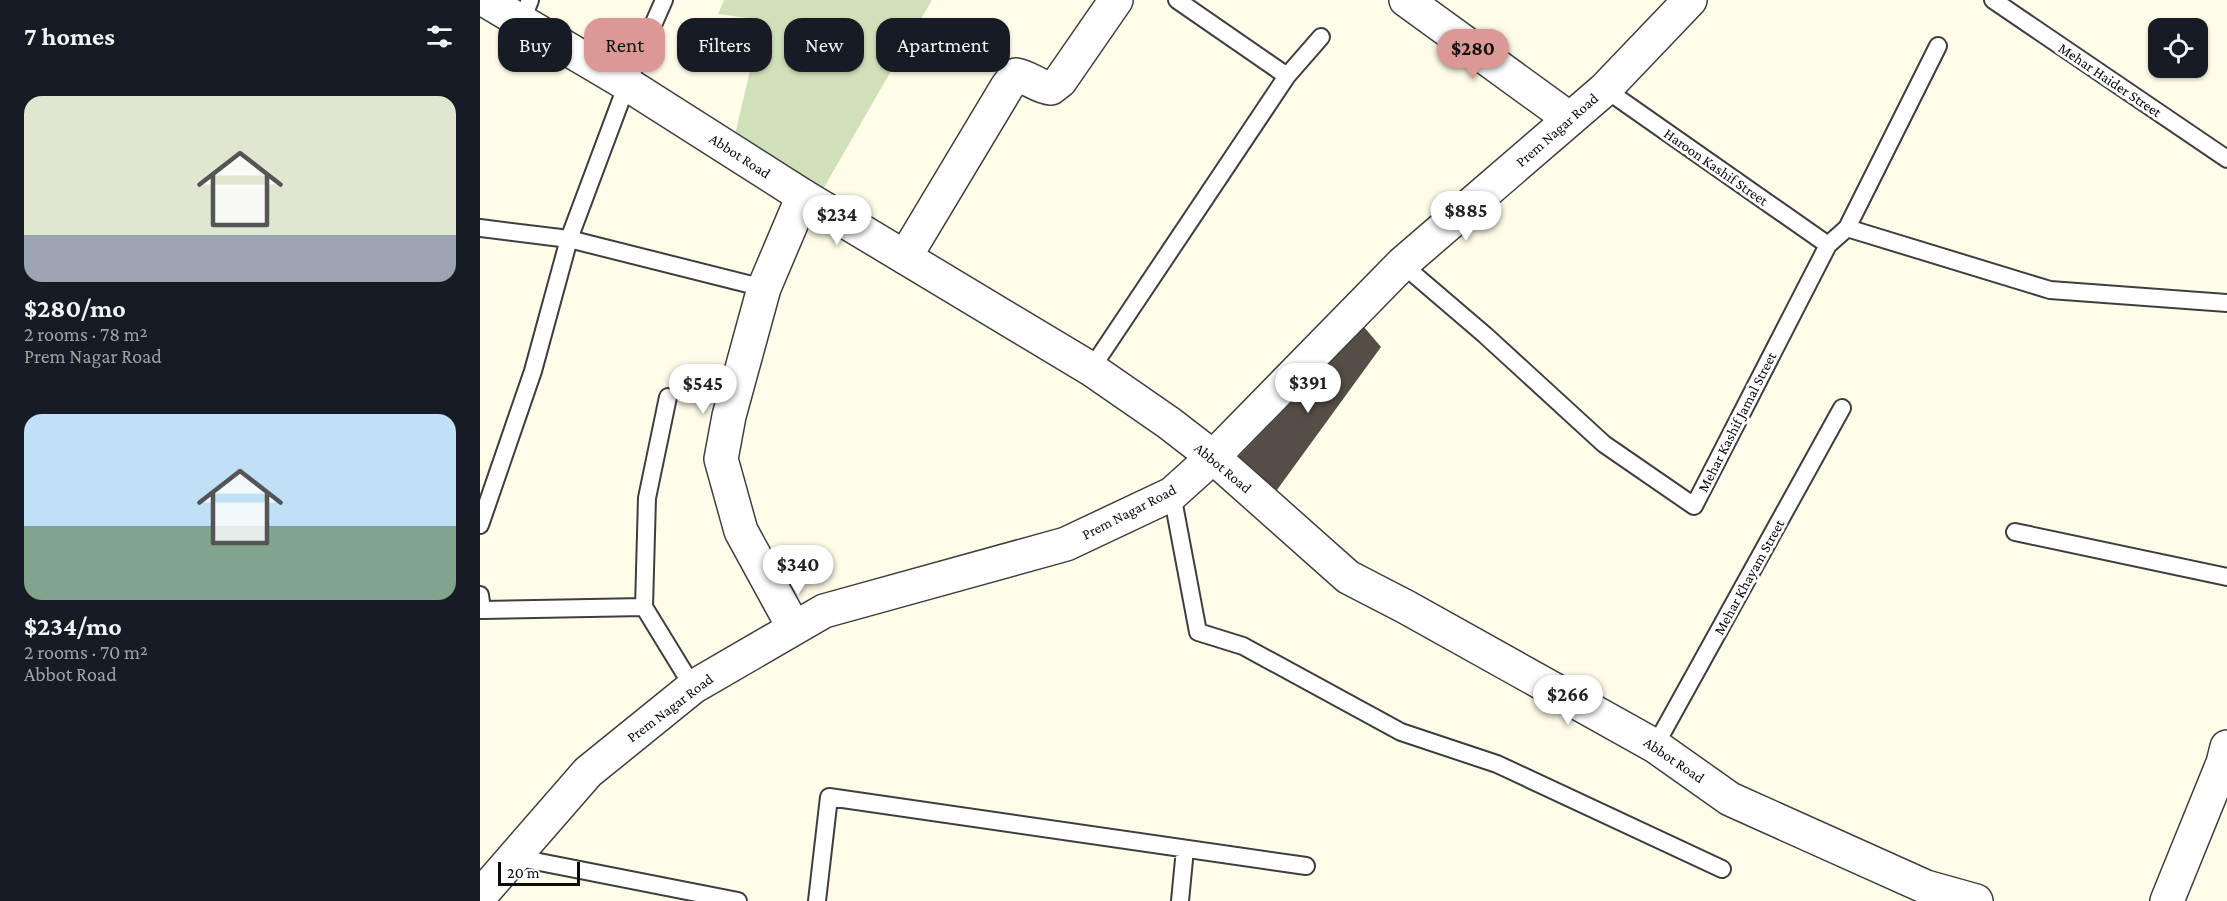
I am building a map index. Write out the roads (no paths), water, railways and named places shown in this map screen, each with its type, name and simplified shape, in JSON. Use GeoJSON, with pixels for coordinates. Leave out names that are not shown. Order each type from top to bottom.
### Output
{"type":"FeatureCollection","features":[{"type":"Feature","properties":{"kind":"street","name":"Abbot Road"},"geometry":{"type":"LineString","coordinates":[[485,0],[525,11],[627,84],[803,196],[1091,369],[1213,457],[1348,577],[1655,746],[1730,799],[1926,887],[1976,901]]}},
{"type":"Feature","properties":{"kind":"street"},"geometry":{"type":"LineString","coordinates":[[905,257],[1016,75],[1023,76],[1042,87],[1051,88],[1060,81],[1116,0]]}},
{"type":"Feature","properties":{"kind":"street"},"geometry":{"type":"LineString","coordinates":[[1406,0],[1570,119]]}},
{"type":"Feature","properties":{"kind":"street","name":"Prem Nagar Road"},"geometry":{"type":"LineString","coordinates":[[489,895],[514,857],[588,772],[693,687],[824,611],[1066,544],[1172,494],[1213,457],[1402,264],[1605,89],[1690,0]]}},
{"type":"Feature","properties":{"kind":"street"},"geometry":{"type":"LineString","coordinates":[[794,628],[741,531],[721,459],[729,416],[764,288],[803,196]]}},
{"type":"Feature","properties":{"kind":"street"},"geometry":{"type":"LineString","coordinates":[[2167,901],[2223,763],[2227,747]]}},
{"type":"Feature","properties":{"kind":"lane"},"geometry":{"type":"LineString","coordinates":[[480,525],[533,372],[569,239],[627,84],[664,0]]}},
{"type":"Feature","properties":{"kind":"lane"},"geometry":{"type":"LineString","coordinates":[[1177,0],[1287,76]]}},
{"type":"Feature","properties":{"kind":"lane","name":"Mehar Haider Street"},"geometry":{"type":"LineString","coordinates":[[1993,0],[2227,159]]}},
{"type":"Feature","properties":{"kind":"lane"},"geometry":{"type":"LineString","coordinates":[[1091,369],[1287,76],[1321,37]]}},
{"type":"Feature","properties":{"kind":"lane","name":"Mehar Kashif Jamal Street"},"geometry":{"type":"LineString","coordinates":[[1402,264],[1485,335],[1604,444],[1694,506],[1828,245],[1846,228],[1938,45]]}},
{"type":"Feature","properties":{"kind":"lane","name":"Haroon Kashif Street"},"geometry":{"type":"LineString","coordinates":[[1605,89],[1828,245]]}},
{"type":"Feature","properties":{"kind":"lane"},"geometry":{"type":"LineString","coordinates":[[480,228],[569,239],[764,288]]}},
{"type":"Feature","properties":{"kind":"lane"},"geometry":{"type":"LineString","coordinates":[[1846,228],[2050,290],[2227,303]]}},
{"type":"Feature","properties":{"kind":"lane"},"geometry":{"type":"LineString","coordinates":[[668,397],[647,498],[644,607],[693,687]]}},
{"type":"Feature","properties":{"kind":"lane","name":"Mehar Khayam Street"},"geometry":{"type":"LineString","coordinates":[[1655,746],[1842,408]]}},
{"type":"Feature","properties":{"kind":"lane"},"geometry":{"type":"LineString","coordinates":[[1172,494],[1198,632],[1243,646],[1401,732],[1497,764],[1722,869]]}},
{"type":"Feature","properties":{"kind":"lane"},"geometry":{"type":"LineString","coordinates":[[2015,532],[2227,577]]}},
{"type":"Feature","properties":{"kind":"lane"},"geometry":{"type":"LineString","coordinates":[[480,595],[482,610],[644,607]]}},
{"type":"Feature","properties":{"kind":"lane"},"geometry":{"type":"LineString","coordinates":[[817,901],[829,797],[1306,866]]}},
{"type":"Feature","properties":{"kind":"lane"},"geometry":{"type":"LineString","coordinates":[[1180,901],[1185,849]]}},
{"type":"Feature","properties":{"kind":"lane"},"geometry":{"type":"LineString","coordinates":[[514,857],[738,901]]}}]}
